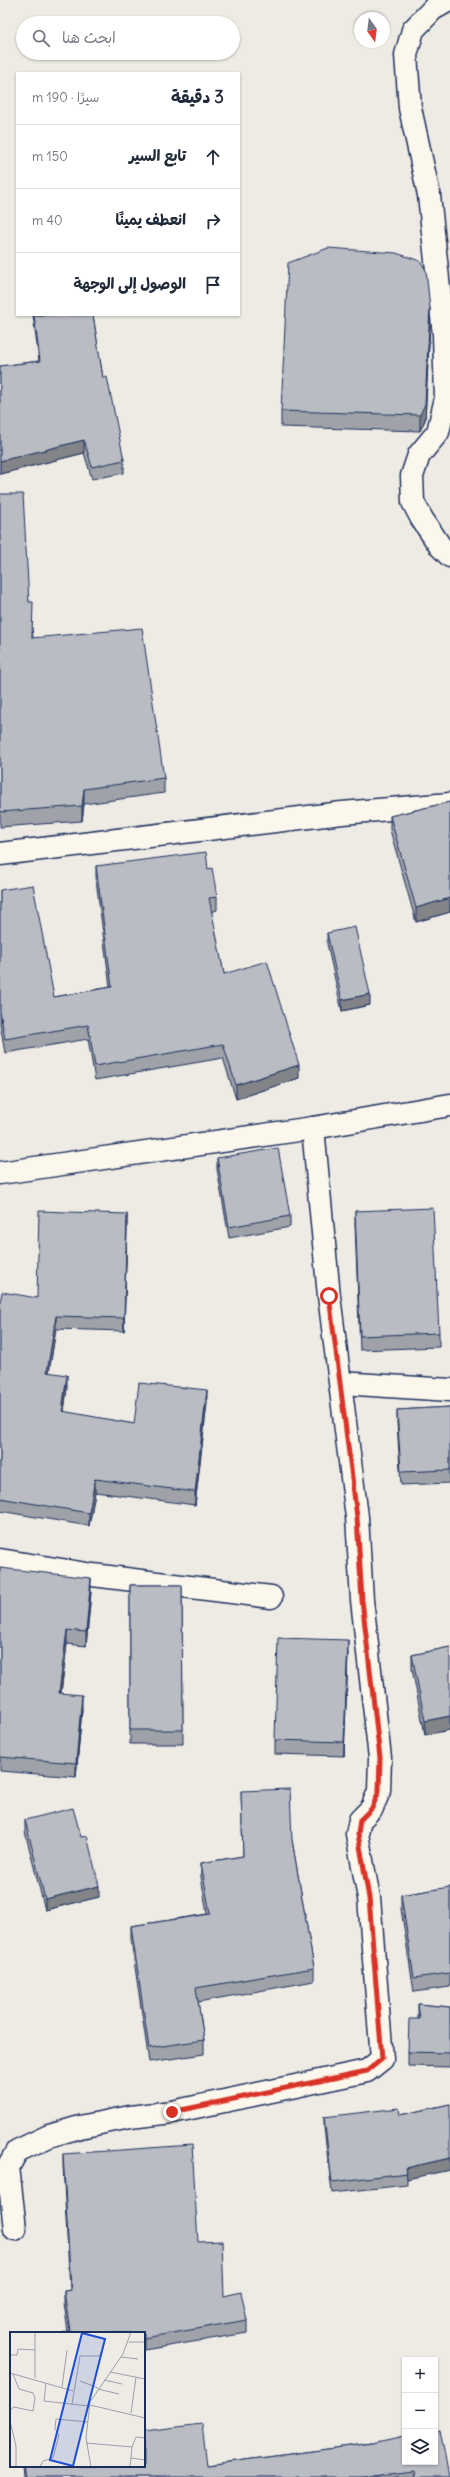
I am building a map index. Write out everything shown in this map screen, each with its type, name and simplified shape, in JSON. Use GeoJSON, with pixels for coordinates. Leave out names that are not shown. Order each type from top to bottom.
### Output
{"type":"FeatureCollection","features":[{"type":"Feature","properties":{"kind":"street"},"geometry":{"type":"LineString","coordinates":[[449,0],[433,9],[413,30],[406,55],[410,108],[429,203],[444,335],[446,398],[438,432],[419,455],[412,476],[413,502],[426,526],[450,556]]}},
{"type":"Feature","properties":{"kind":"street"},"geometry":{"type":"LineString","coordinates":[[0,854],[342,814],[450,804]]}},
{"type":"Feature","properties":{"kind":"street"},"geometry":{"type":"LineString","coordinates":[[0,1173],[313,1128],[450,1105]]}},
{"type":"Feature","properties":{"kind":"street"},"geometry":{"type":"LineString","coordinates":[[15,2229],[8,2167],[17,2151],[49,2136],[80,2127],[130,2117],[172,2112],[367,2071],[382,2059],[369,1898],[358,1834],[360,1820],[372,1808],[379,1791],[380,1758],[362,1600],[357,1517],[328,1282],[313,1128]]}},
{"type":"Feature","properties":{"kind":"street"},"geometry":{"type":"LineString","coordinates":[[341,1383],[450,1390]]}},
{"type":"Feature","properties":{"kind":"street"},"geometry":{"type":"LineString","coordinates":[[0,1560],[93,1575],[270,1597]]}},
{"type":"Feature","properties":{"kind":"building"},"geometry":{"type":"Polygon","coordinates":[[[328,248],[396,253],[420,261],[426,270],[430,308],[425,404],[420,415],[281,411],[288,263],[328,248]]]}},
{"type":"Feature","properties":{"kind":"building"},"geometry":{"type":"Polygon","coordinates":[[[34,316],[93,316],[103,378],[107,377],[124,460],[92,467],[84,440],[0,461],[0,366],[40,361],[34,316]]]}},
{"type":"Feature","properties":{"kind":"building"},"geometry":{"type":"Polygon","coordinates":[[[0,494],[23,494],[29,602],[33,602],[32,638],[142,628],[164,778],[84,789],[82,806],[0,812],[0,494]]]}},
{"type":"Feature","properties":{"kind":"building"},"geometry":{"type":"Polygon","coordinates":[[[450,802],[450,898],[416,908],[390,816],[450,802]]]}},
{"type":"Feature","properties":{"kind":"building"},"geometry":{"type":"Polygon","coordinates":[[[206,852],[208,869],[212,868],[217,897],[209,898],[224,974],[267,961],[299,1065],[236,1085],[223,1044],[95,1066],[88,1025],[5,1039],[0,1012],[0,890],[33,885],[54,997],[112,987],[96,866],[206,852]]]}},
{"type":"Feature","properties":{"kind":"building"},"geometry":{"type":"Polygon","coordinates":[[[355,927],[370,994],[342,1000],[327,933],[355,927]]]}},
{"type":"Feature","properties":{"kind":"building"},"geometry":{"type":"Polygon","coordinates":[[[278,1148],[290,1216],[229,1227],[217,1158],[278,1148]]]}},
{"type":"Feature","properties":{"kind":"building"},"geometry":{"type":"Polygon","coordinates":[[[433,1208],[439,1333],[360,1336],[355,1211],[433,1208]]]}},
{"type":"Feature","properties":{"kind":"building"},"geometry":{"type":"Polygon","coordinates":[[[39,1211],[127,1214],[124,1318],[56,1316],[47,1372],[67,1375],[62,1411],[134,1424],[139,1383],[207,1390],[195,1492],[95,1479],[89,1513],[0,1498],[0,1302],[2,1292],[37,1298],[39,1211]]]}},
{"type":"Feature","properties":{"kind":"building"},"geometry":{"type":"Polygon","coordinates":[[[450,1407],[450,1470],[401,1472],[397,1410],[450,1407]]]}},
{"type":"Feature","properties":{"kind":"building"},"geometry":{"type":"Polygon","coordinates":[[[0,1568],[91,1578],[86,1632],[67,1630],[59,1693],[82,1695],[76,1763],[0,1757],[0,1568]]]}},
{"type":"Feature","properties":{"kind":"building"},"geometry":{"type":"Polygon","coordinates":[[[130,1585],[182,1585],[183,1730],[130,1730],[130,1585]]]}},
{"type":"Feature","properties":{"kind":"building"},"geometry":{"type":"Polygon","coordinates":[[[278,1638],[348,1640],[344,1742],[275,1740],[278,1638]]]}},
{"type":"Feature","properties":{"kind":"building"},"geometry":{"type":"Polygon","coordinates":[[[450,1647],[450,1716],[425,1721],[412,1655],[450,1647]]]}},
{"type":"Feature","properties":{"kind":"building"},"geometry":{"type":"Polygon","coordinates":[[[290,1789],[292,1840],[314,1968],[196,1988],[204,2040],[149,2048],[131,1926],[210,1914],[201,1863],[243,1856],[241,1791],[290,1789]]]}},
{"type":"Feature","properties":{"kind":"building"},"geometry":{"type":"Polygon","coordinates":[[[73,1808],[81,1837],[87,1836],[99,1886],[45,1899],[25,1820],[73,1808]]]}},
{"type":"Feature","properties":{"kind":"building"},"geometry":{"type":"Polygon","coordinates":[[[450,1887],[450,1973],[414,1978],[401,1895],[450,1887]]]}},
{"type":"Feature","properties":{"kind":"building"},"geometry":{"type":"Polygon","coordinates":[[[418,2004],[450,2007],[450,2053],[408,2052],[409,2019],[420,2019],[418,2004]]]}},
{"type":"Feature","properties":{"kind":"building"},"geometry":{"type":"Polygon","coordinates":[[[450,2104],[450,2158],[406,2168],[407,2173],[332,2182],[324,2117],[399,2108],[400,2115],[450,2104]]]}},
{"type":"Feature","properties":{"kind":"building"},"geometry":{"type":"Polygon","coordinates":[[[192,2145],[198,2242],[222,2241],[224,2296],[241,2292],[247,2320],[145,2338],[145,2332],[66,2332],[70,2331],[64,2291],[71,2290],[63,2154],[192,2145]]]}},
{"type":"Feature","properties":{"kind":"building"},"geometry":{"type":"Polygon","coordinates":[[[202,2424],[207,2465],[373,2443],[402,2437],[402,2465],[438,2465],[438,2430],[440,2430],[449,2477],[416,2477],[415,2471],[362,2477],[28,2477],[26,2467],[145,2467],[145,2431],[202,2424]]]}},
{"type":"Feature","properties":{"kind":"route"},"geometry":{"type":"LineString","coordinates":[[172,2112],[367,2071],[375,2067],[382,2059],[383,2051],[369,1898],[358,1834],[360,1820],[372,1808],[379,1791],[380,1758],[362,1600],[357,1517],[329,1296]]}}]}
